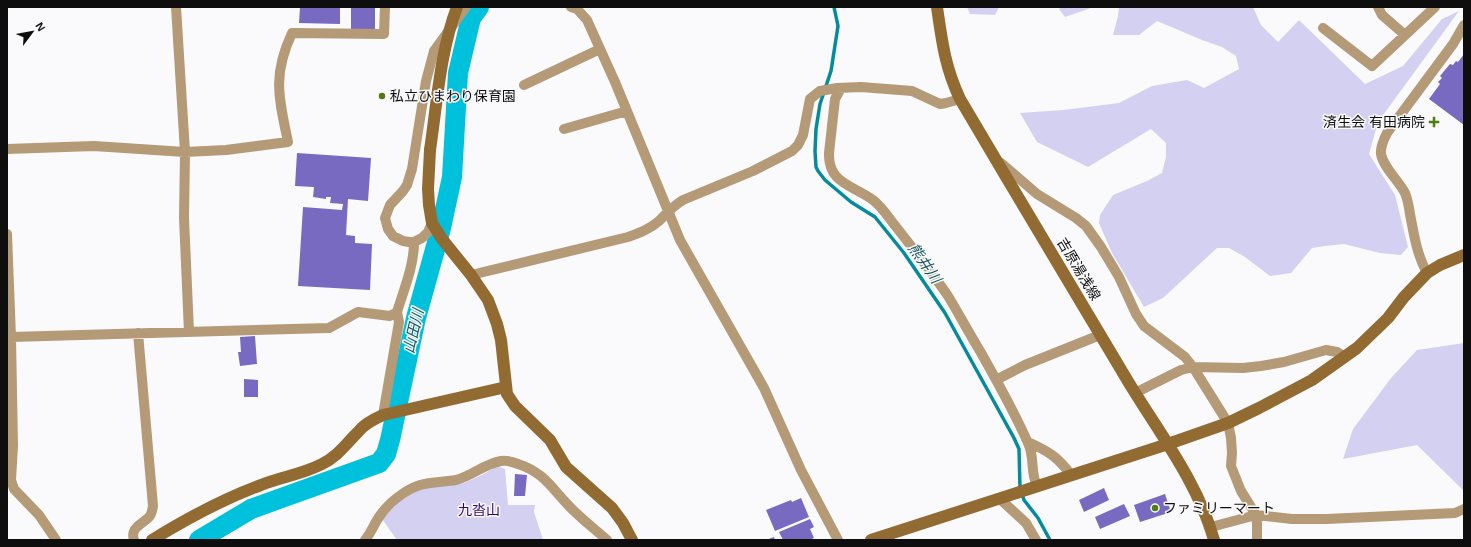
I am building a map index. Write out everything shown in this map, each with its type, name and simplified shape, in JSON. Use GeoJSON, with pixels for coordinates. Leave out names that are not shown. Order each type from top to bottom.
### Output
{"type":"FeatureCollection","features":[{"type":"Feature","properties":{"kind":"street"},"geometry":{"type":"LineString","coordinates":[[176,7],[185,152],[184,218],[189,332]]}},
{"type":"Feature","properties":{"kind":"street"},"geometry":{"type":"LineString","coordinates":[[7,149],[94,146],[185,152],[226,150],[288,142],[281,111],[278,83],[282,58],[292,32],[384,34],[385,7]]}},
{"type":"Feature","properties":{"kind":"street"},"geometry":{"type":"LineString","coordinates":[[457,7],[441,72],[430,150],[428,205],[432,223],[453,254],[471,275],[488,300],[501,340],[507,394],[510,400],[550,440],[566,467],[612,508],[618,515],[632,540]]}},
{"type":"Feature","properties":{"kind":"street"},"geometry":{"type":"LineString","coordinates":[[432,223],[428,232],[422,238],[414,242],[403,241],[393,236],[385,224],[385,218],[390,205],[407,185],[412,169],[426,81],[434,51],[466,7]]}},
{"type":"Feature","properties":{"kind":"street"},"geometry":{"type":"LineString","coordinates":[[571,7],[577,9],[587,20],[627,110],[680,240],[764,388],[801,470],[838,540]]}},
{"type":"Feature","properties":{"kind":"street","name":"吉原湯浅線"},"geometry":{"type":"LineString","coordinates":[[937,7],[943,53],[951,80],[960,99],[1100,335],[1168,444],[1192,487],[1211,527],[1214,540]]}},
{"type":"Feature","properties":{"kind":"street"},"geometry":{"type":"LineString","coordinates":[[1378,7],[1382,15],[1405,35]]}},
{"type":"Feature","properties":{"kind":"street"},"geometry":{"type":"LineString","coordinates":[[1323,28],[1372,66],[1435,7]]}},
{"type":"Feature","properties":{"kind":"street"},"geometry":{"type":"LineString","coordinates":[[1427,273],[1417,252],[1409,204],[1399,183],[1388,168],[1381,154],[1382,143],[1387,133],[1453,44],[1464,25]]}},
{"type":"Feature","properties":{"kind":"street"},"geometry":{"type":"LineString","coordinates":[[524,85],[600,49]]}},
{"type":"Feature","properties":{"kind":"street"},"geometry":{"type":"LineString","coordinates":[[471,275],[628,237],[647,229],[658,222],[674,206],[695,194],[753,171],[792,151],[798,145],[803,135],[810,99],[820,91],[861,87],[912,91],[940,104],[960,99]]}},
{"type":"Feature","properties":{"kind":"street"},"geometry":{"type":"LineString","coordinates":[[841,88],[835,99],[828,153],[832,170],[842,183],[877,203],[948,297],[996,380],[1028,442],[1032,456],[1034,488]]}},
{"type":"Feature","properties":{"kind":"street"},"geometry":{"type":"LineString","coordinates":[[564,129],[627,110]]}},
{"type":"Feature","properties":{"kind":"street"},"geometry":{"type":"LineString","coordinates":[[994,158],[1037,194],[1076,218],[1086,226],[1119,277],[1136,314],[1144,326],[1185,356],[1193,367],[1228,423],[1231,438],[1231,466],[1241,491],[1256,515],[1257,540]]}},
{"type":"Feature","properties":{"kind":"street"},"geometry":{"type":"LineString","coordinates":[[7,234],[11,337],[11,480],[14,488],[39,515],[56,540]]}},
{"type":"Feature","properties":{"kind":"street"},"geometry":{"type":"LineString","coordinates":[[383,415],[399,322],[397,312],[411,268],[414,242]]}},
{"type":"Feature","properties":{"kind":"street"},"geometry":{"type":"LineString","coordinates":[[871,540],[1034,488],[1228,423],[1312,380],[1345,357],[1357,348],[1388,318],[1404,297],[1427,273],[1440,265],[1464,255]]}},
{"type":"Feature","properties":{"kind":"street"},"geometry":{"type":"LineString","coordinates":[[11,337],[329,328],[358,312],[390,316],[397,312]]}},
{"type":"Feature","properties":{"kind":"street"},"geometry":{"type":"LineString","coordinates":[[134,540],[132,535],[134,531],[150,516],[153,506],[138,333]]}},
{"type":"Feature","properties":{"kind":"street"},"geometry":{"type":"LineString","coordinates":[[996,380],[1032,362],[1100,335]]}},
{"type":"Feature","properties":{"kind":"street"},"geometry":{"type":"LineString","coordinates":[[1135,393],[1180,370],[1193,367],[1243,368],[1261,366],[1284,362],[1326,350],[1337,352],[1345,357]]}},
{"type":"Feature","properties":{"kind":"street"},"geometry":{"type":"LineString","coordinates":[[152,540],[238,494],[262,484],[320,465],[342,450],[358,431],[372,420],[383,415],[417,406],[506,387]]}},
{"type":"Feature","properties":{"kind":"street"},"geometry":{"type":"LineString","coordinates":[[1028,442],[1054,455],[1071,475]]}},
{"type":"Feature","properties":{"kind":"street"},"geometry":{"type":"LineString","coordinates":[[365,540],[380,516],[394,501],[410,490],[420,485],[456,480],[501,461],[510,461],[528,466],[536,471],[573,511],[608,540]]}},
{"type":"Feature","properties":{"kind":"street"},"geometry":{"type":"LineString","coordinates":[[1006,497],[1026,523],[1036,540]]}},
{"type":"Feature","properties":{"kind":"street"},"geometry":{"type":"LineString","coordinates":[[1211,527],[1256,515],[1292,519],[1327,519],[1455,513],[1464,510]]}},
{"type":"Feature","properties":{"kind":"green space"},"geometry":{"type":"Polygon","coordinates":[[[967,7],[999,7],[995,15],[970,14],[967,7]]]}},
{"type":"Feature","properties":{"kind":"green space"},"geometry":{"type":"Polygon","coordinates":[[[1062,7],[1094,7],[1065,17],[1059,9],[1062,7]]]}},
{"type":"Feature","properties":{"kind":"green space"},"geometry":{"type":"Polygon","coordinates":[[[1119,7],[1253,7],[1261,25],[1278,42],[1299,20],[1365,84],[1403,66],[1442,19],[1459,11],[1378,122],[1369,154],[1395,195],[1408,247],[1401,255],[1380,253],[1344,244],[1312,248],[1291,273],[1270,276],[1245,257],[1229,248],[1217,248],[1163,298],[1144,307],[1112,253],[1099,223],[1100,215],[1113,195],[1162,173],[1166,157],[1166,143],[1151,129],[1088,167],[1037,142],[1020,113],[1063,110],[1119,103],[1152,86],[1187,80],[1204,88],[1239,69],[1236,56],[1222,47],[1157,21],[1139,35],[1113,35],[1119,7]]]}},
{"type":"Feature","properties":{"kind":"green space"},"geometry":{"type":"Polygon","coordinates":[[[1464,343],[1463,490],[1417,445],[1343,459],[1353,429],[1391,378],[1417,350],[1464,343]]]}},
{"type":"Feature","properties":{"kind":"green space","name":"九沓山"},"geometry":{"type":"Polygon","coordinates":[[[497,466],[505,469],[508,505],[535,505],[534,512],[543,540],[397,540],[382,519],[399,502],[420,489],[464,483],[497,466]]]}},
{"type":"Feature","properties":{"kind":"building"},"geometry":{"type":"Polygon","coordinates":[[[300,7],[340,7],[340,24],[299,23],[300,7]]]}},
{"type":"Feature","properties":{"kind":"building"},"geometry":{"type":"Polygon","coordinates":[[[351,7],[375,7],[375,29],[351,29],[351,7]]]}},
{"type":"Feature","properties":{"kind":"building","name":"済生会 有田病院"},"geometry":{"type":"Polygon","coordinates":[[[1464,54],[1464,125],[1429,99],[1440,84],[1438,82],[1442,78],[1440,76],[1450,64],[1453,65],[1456,61],[1458,62],[1464,54]]]}},
{"type":"Feature","properties":{"kind":"building"},"geometry":{"type":"Polygon","coordinates":[[[297,153],[371,158],[368,201],[348,199],[346,235],[355,236],[355,243],[372,244],[370,290],[298,286],[303,207],[342,210],[343,204],[330,203],[331,197],[326,197],[326,199],[313,197],[314,187],[295,186],[297,153]]]}},
{"type":"Feature","properties":{"kind":"building"},"geometry":{"type":"Polygon","coordinates":[[[255,336],[257,364],[240,366],[238,352],[241,352],[240,337],[255,336]]]}},
{"type":"Feature","properties":{"kind":"building"},"geometry":{"type":"Polygon","coordinates":[[[244,379],[258,380],[258,397],[244,397],[244,379]]]}},
{"type":"Feature","properties":{"kind":"building"},"geometry":{"type":"Polygon","coordinates":[[[515,474],[527,475],[525,496],[514,496],[515,474]]]}},
{"type":"Feature","properties":{"kind":"building"},"geometry":{"type":"Polygon","coordinates":[[[1104,488],[1109,500],[1084,512],[1079,500],[1104,488]]]}},
{"type":"Feature","properties":{"kind":"building"},"geometry":{"type":"Polygon","coordinates":[[[1165,494],[1171,512],[1140,522],[1134,505],[1165,494]]]}},
{"type":"Feature","properties":{"kind":"building"},"geometry":{"type":"Polygon","coordinates":[[[801,498],[809,517],[775,531],[766,510],[791,500],[792,502],[801,498]]]}},
{"type":"Feature","properties":{"kind":"building"},"geometry":{"type":"Polygon","coordinates":[[[1124,504],[1130,516],[1100,529],[1095,517],[1124,504]]]}},
{"type":"Feature","properties":{"kind":"building"},"geometry":{"type":"Polygon","coordinates":[[[810,519],[814,527],[810,529],[814,538],[809,540],[783,540],[779,532],[810,519]]]}},
{"type":"Feature","properties":{"kind":"building"},"geometry":{"type":"Polygon","coordinates":[[[774,537],[775,540],[766,540],[774,537]]]}},
{"type":"Feature","properties":{"kind":"waterway","name":"山田川"},"geometry":{"type":"LineString","coordinates":[[199,540],[251,509],[379,463],[386,454],[416,318],[441,228],[452,177],[458,73],[471,18],[479,7]]}},
{"type":"Feature","properties":{"kind":"waterway","name":"熊井川"},"geometry":{"type":"LineString","coordinates":[[834,7],[838,26],[831,71],[820,104],[816,129],[816,167],[825,180],[851,202],[875,217],[904,253],[945,313],[1014,438],[1019,449],[1020,489],[1024,500],[1038,518],[1050,540]]}},
{"type":"Feature","properties":{"kind":"place","name":"私立ひまわり保育園"},"geometry":{"type":"Point","coordinates":[382,96]}},
{"type":"Feature","properties":{"kind":"place","name":"済生会 有田病院"},"geometry":{"type":"Point","coordinates":[1434,122]}},
{"type":"Feature","properties":{"kind":"place","name":"ファミリーマート"},"geometry":{"type":"Point","coordinates":[1155,508]}}]}
